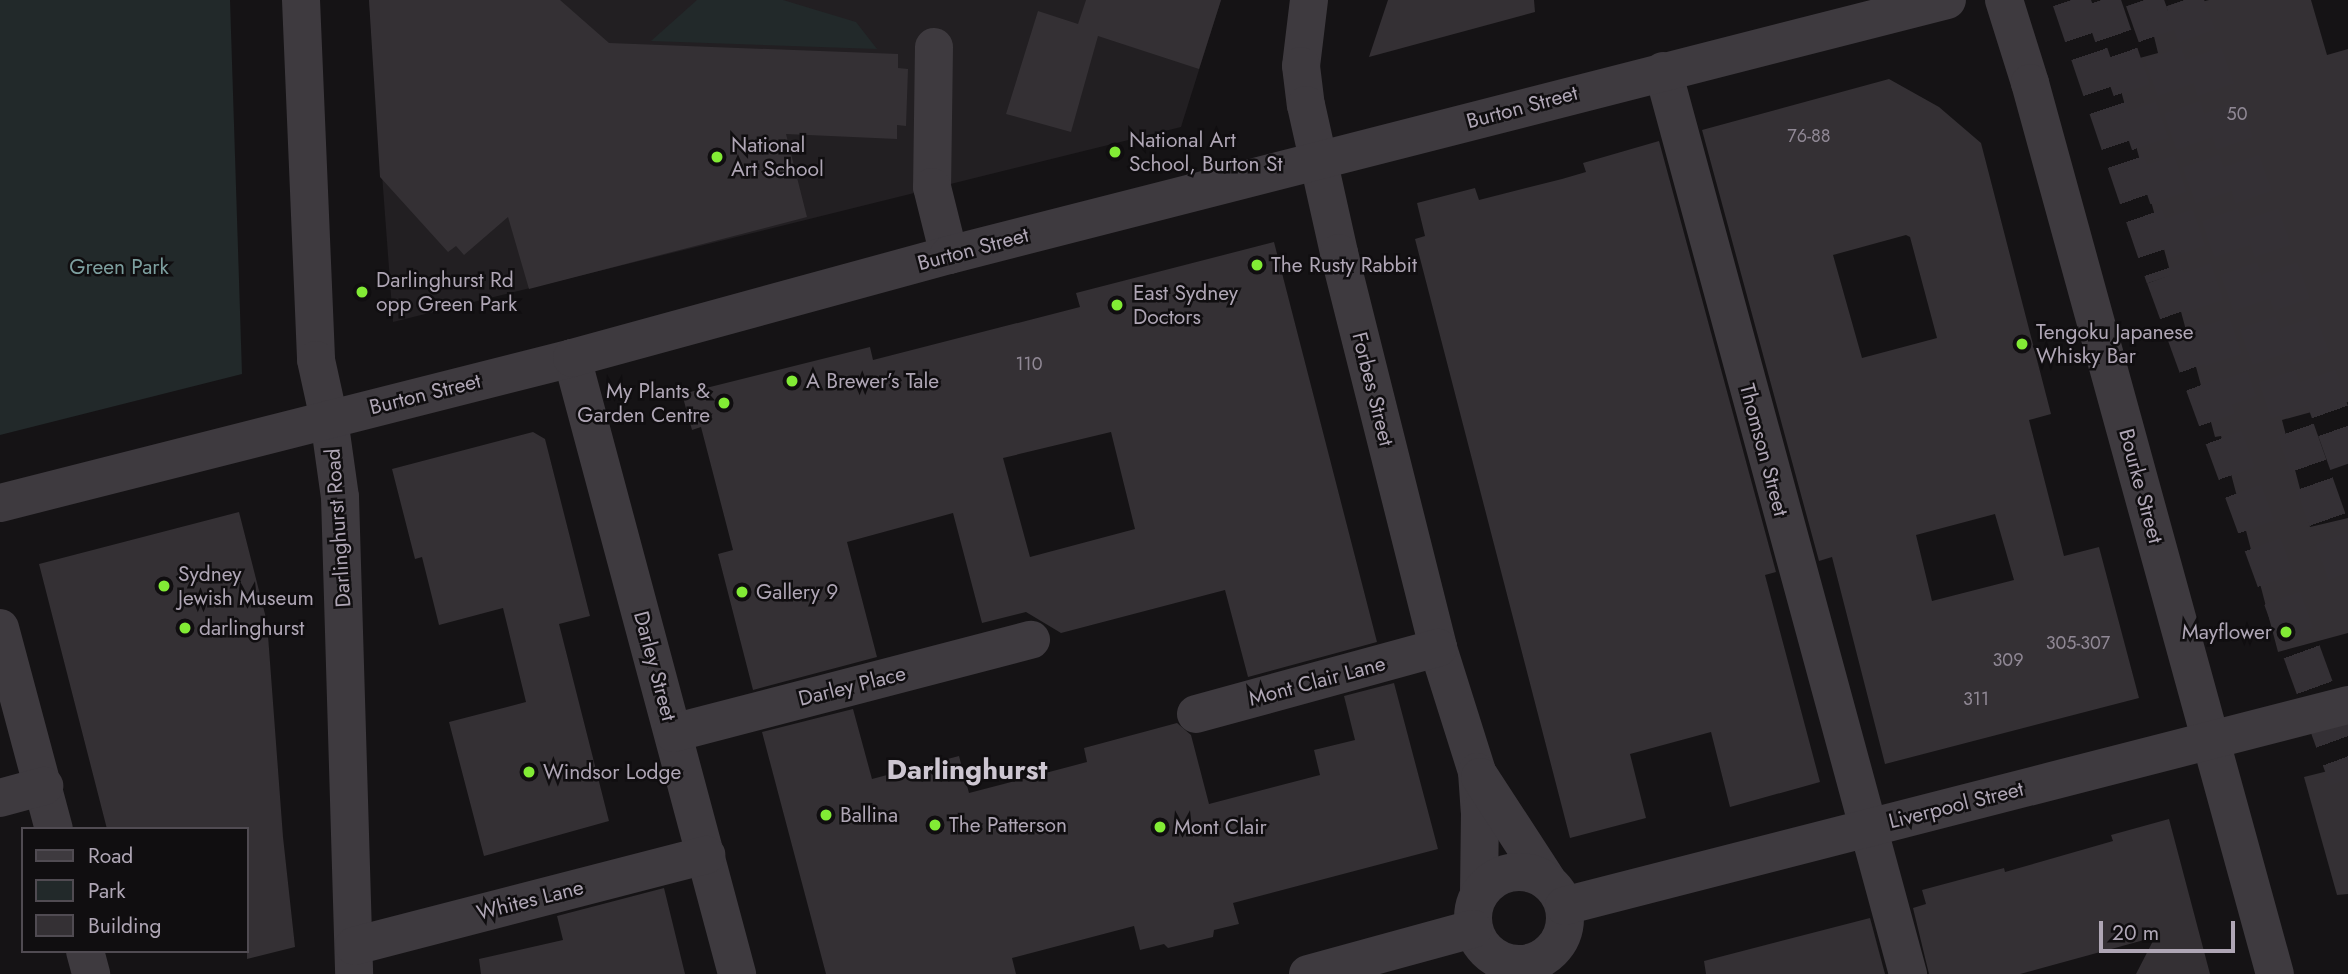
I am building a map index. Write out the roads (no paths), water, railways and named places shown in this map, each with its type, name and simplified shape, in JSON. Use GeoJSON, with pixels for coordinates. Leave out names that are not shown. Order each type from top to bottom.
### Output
{"type":"FeatureCollection","features":[{"type":"Feature","properties":{"kind":"street","name":"Darlinghurst Road"},"geometry":{"type":"LineString","coordinates":[[301,0],[316,360],[329,419],[340,497],[354,960]]}},
{"type":"Feature","properties":{"kind":"street","name":"Forbes Street"},"geometry":{"type":"LineString","coordinates":[[1308,0],[1301,66],[1319,160],[1438,648],[1477,772],[1480,811],[1476,911]]}},
{"type":"Feature","properties":{"kind":"street","name":"Burton Street"},"geometry":{"type":"LineString","coordinates":[[0,503],[572,358],[949,255],[1947,0]]}},
{"type":"Feature","properties":{"kind":"street","name":"Bourke Street"},"geometry":{"type":"LineString","coordinates":[[2004,0],[2031,83],[2208,740],[2275,974]]}},
{"type":"Feature","properties":{"kind":"street"},"geometry":{"type":"LineString","coordinates":[[934,47],[932,187],[949,255]]}},
{"type":"Feature","properties":{"kind":"street","name":"Thomson Street"},"geometry":{"type":"LineString","coordinates":[[1663,71],[1801,588],[1908,974]]}},
{"type":"Feature","properties":{"kind":"street","name":"Darley Street"},"geometry":{"type":"LineString","coordinates":[[572,358],[737,974]]}},
{"type":"Feature","properties":{"kind":"street"},"geometry":{"type":"LineString","coordinates":[[0,628],[54,827]]}},
{"type":"Feature","properties":{"kind":"street","name":"Darley Place"},"geometry":{"type":"LineString","coordinates":[[673,733],[1031,640]]}},
{"type":"Feature","properties":{"kind":"street","name":"Mont Clair Lane"},"geometry":{"type":"LineString","coordinates":[[1196,715],[1438,648]]}},
{"type":"Feature","properties":{"kind":"street","name":"Liverpool Street"},"geometry":{"type":"LineString","coordinates":[[1555,893],[1868,828],[2348,705]]}},
{"type":"Feature","properties":{"kind":"street","name":"Forbes Street"},"geometry":{"type":"LineString","coordinates":[[1477,772],[1555,893]]}},
{"type":"Feature","properties":{"kind":"street"},"geometry":{"type":"LineString","coordinates":[[0,798],[44,786]]}},
{"type":"Feature","properties":{"kind":"street","name":"Whites Lane"},"geometry":{"type":"LineString","coordinates":[[354,960],[706,855]]}},
{"type":"Feature","properties":{"kind":"street"},"geometry":{"type":"LineString","coordinates":[[1308,974],[1476,911],[1502,874],[1533,873],[1555,893],[1565,924],[1560,941],[1534,968],[1496,958],[1481,946],[1476,911]]}},
{"type":"Feature","properties":{"kind":"street"},"geometry":{"type":"LineString","coordinates":[[86,953],[91,974]]}},
{"type":"Feature","properties":{"kind":"tunnel"},"geometry":{"type":"LineString","coordinates":[[2071,0],[2165,277],[2348,779]]}},
{"type":"Feature","properties":{"kind":"tunnel"},"geometry":{"type":"LineString","coordinates":[[2101,0],[2238,402]]}},
{"type":"Feature","properties":{"kind":"tunnel"},"geometry":{"type":"LineString","coordinates":[[2144,0],[2348,578]]}},
{"type":"Feature","properties":{"kind":"tunnel"},"geometry":{"type":"LineString","coordinates":[[2184,0],[2348,464]]}},
{"type":"Feature","properties":{"kind":"place","name":"National Art School, Burton St"},"geometry":{"type":"Point","coordinates":[1115,152]}},
{"type":"Feature","properties":{"kind":"place","name":"National Art School"},"geometry":{"type":"Point","coordinates":[717,157]}},
{"type":"Feature","properties":{"kind":"place","name":"The Rusty Rabbit"},"geometry":{"type":"Point","coordinates":[1257,265]}},
{"type":"Feature","properties":{"kind":"place","name":"Darlinghurst Rd opp Green Park"},"geometry":{"type":"Point","coordinates":[362,292]}},
{"type":"Feature","properties":{"kind":"place","name":"East Sydney Doctors"},"geometry":{"type":"Point","coordinates":[1117,305]}},
{"type":"Feature","properties":{"kind":"place","name":"Tengoku Japanese Whisky Bar"},"geometry":{"type":"Point","coordinates":[2022,344]}},
{"type":"Feature","properties":{"kind":"place","name":"A Brewer’s Tale"},"geometry":{"type":"Point","coordinates":[792,381]}},
{"type":"Feature","properties":{"kind":"place","name":"My Plants & Garden Centre"},"geometry":{"type":"Point","coordinates":[724,403]}},
{"type":"Feature","properties":{"kind":"place","name":"Sydney Jewish Museum"},"geometry":{"type":"Point","coordinates":[164,586]}},
{"type":"Feature","properties":{"kind":"place","name":"Gallery 9"},"geometry":{"type":"Point","coordinates":[742,592]}},
{"type":"Feature","properties":{"kind":"place","name":"darlinghurst"},"geometry":{"type":"Point","coordinates":[185,628]}},
{"type":"Feature","properties":{"kind":"place","name":"Mayflower"},"geometry":{"type":"Point","coordinates":[2286,632]}},
{"type":"Feature","properties":{"kind":"place","name":"Windsor Lodge"},"geometry":{"type":"Point","coordinates":[529,772]}},
{"type":"Feature","properties":{"kind":"place","name":"Ballina"},"geometry":{"type":"Point","coordinates":[826,815]}},
{"type":"Feature","properties":{"kind":"place","name":"The Patterson"},"geometry":{"type":"Point","coordinates":[935,825]}},
{"type":"Feature","properties":{"kind":"place","name":"Mont Clair"},"geometry":{"type":"Point","coordinates":[1160,827]}},
{"type":"Feature","properties":{"kind":"district","name":"Darlinghurst"},"geometry":{"type":"Point","coordinates":[967,770]}},
{"type":"Feature","properties":{"kind":"park label","name":"Green Park"},"geometry":{"type":"Point","coordinates":[119,267]}}]}
